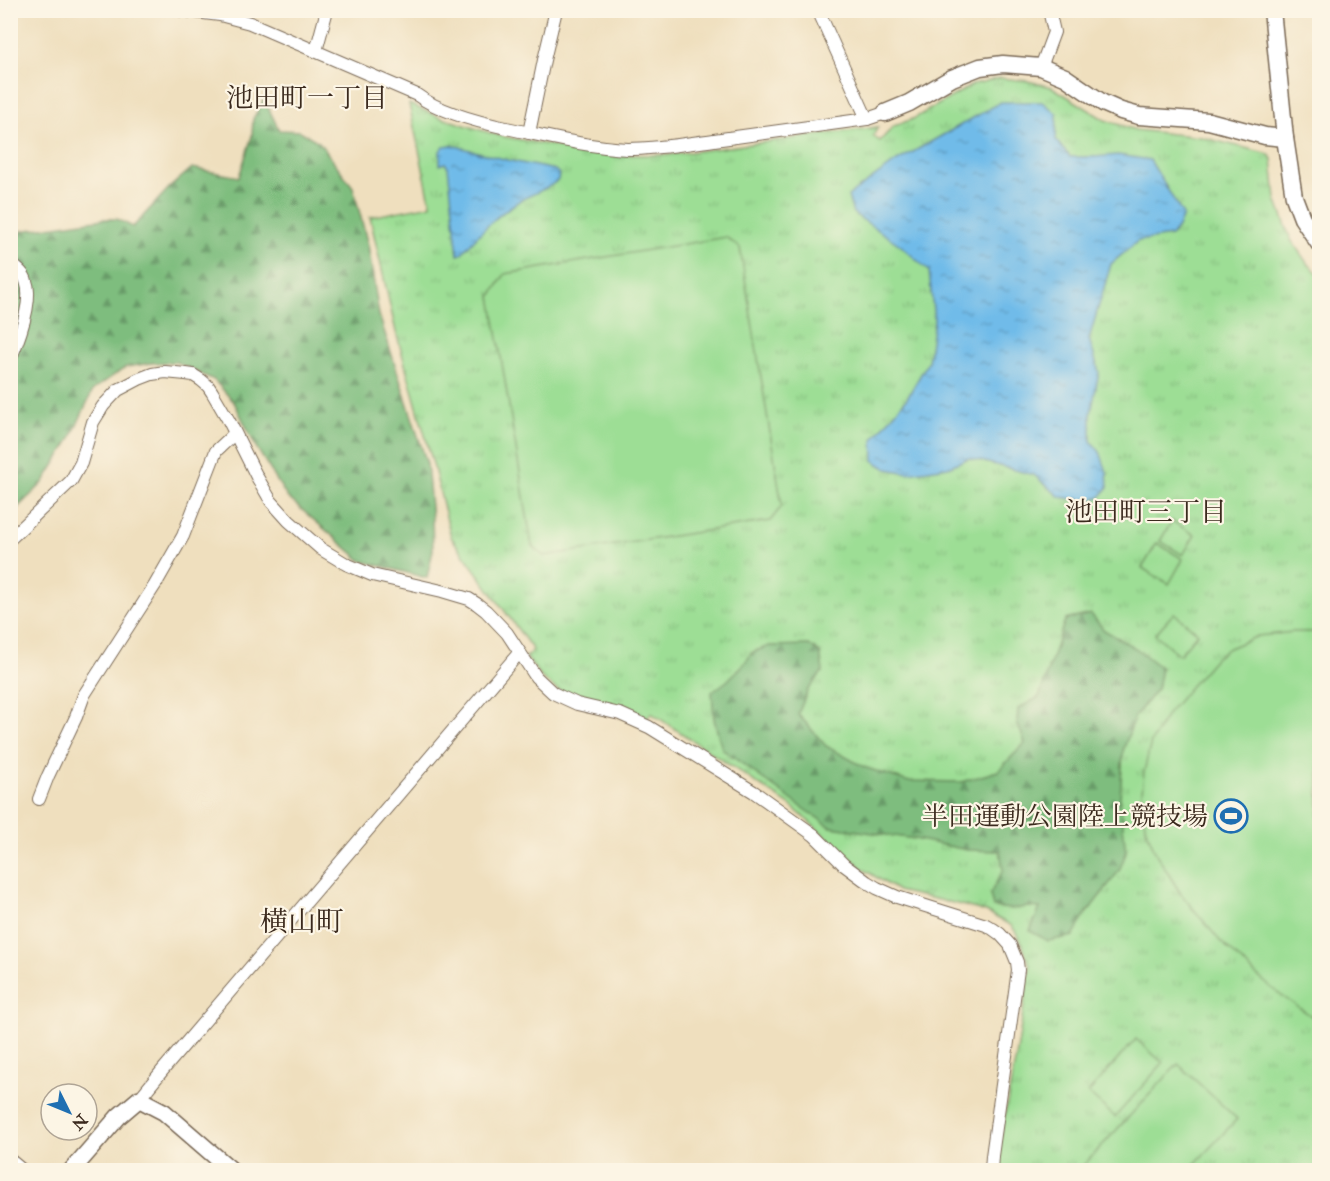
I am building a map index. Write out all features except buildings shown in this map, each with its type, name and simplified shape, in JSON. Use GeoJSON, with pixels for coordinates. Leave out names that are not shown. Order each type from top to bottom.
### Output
{"type":"FeatureCollection","features":[{"type":"Feature","properties":{"kind":"street"},"geometry":{"type":"LineString","coordinates":[[179,10],[220,15],[250,23],[458,114],[493,125],[551,138],[617,148],[663,148],[867,119],[909,103],[952,78],[980,67],[1003,64],[1041,67],[1065,77],[1103,103],[1139,116],[1209,121],[1265,136],[1284,138]]}},
{"type":"Feature","properties":{"kind":"street"},"geometry":{"type":"LineString","coordinates":[[316,51],[327,10]]}},
{"type":"Feature","properties":{"kind":"street"},"geometry":{"type":"LineString","coordinates":[[529,133],[556,10]]}},
{"type":"Feature","properties":{"kind":"street"},"geometry":{"type":"LineString","coordinates":[[818,10],[867,119]]}},
{"type":"Feature","properties":{"kind":"street"},"geometry":{"type":"LineString","coordinates":[[1041,67],[1054,32],[1049,10]]}},
{"type":"Feature","properties":{"kind":"street"},"geometry":{"type":"LineString","coordinates":[[1272,10],[1284,138],[1294,197],[1302,218],[1320,245]]}},
{"type":"Feature","properties":{"kind":"street"},"geometry":{"type":"LineString","coordinates":[[10,263],[26,279],[29,296],[21,334],[10,360]]}},
{"type":"Feature","properties":{"kind":"street"},"geometry":{"type":"LineString","coordinates":[[10,539],[71,481],[81,463],[90,429],[103,406],[118,390],[152,374],[165,372],[186,374],[201,380],[208,386],[229,421],[271,501],[309,540],[333,557],[372,575],[469,599],[486,611],[507,633],[536,677],[553,693],[578,704],[620,714],[649,727],[754,792],[814,834],[844,865],[867,882],[897,897],[986,925],[1000,933],[1010,945],[1017,962],[1018,978],[991,1170]]}},
{"type":"Feature","properties":{"kind":"street"},"geometry":{"type":"LineString","coordinates":[[39,799],[84,695],[155,585],[183,536],[216,452],[234,434]]}},
{"type":"Feature","properties":{"kind":"street"},"geometry":{"type":"LineString","coordinates":[[72,1170],[119,1116],[139,1099],[519,653]]}},
{"type":"Feature","properties":{"kind":"street"},"geometry":{"type":"LineString","coordinates":[[139,1099],[164,1112],[231,1170]]}},
{"type":"Feature","properties":{"kind":"street"},"geometry":{"type":"LineString","coordinates":[[10,1160],[22,1170]]}},
{"type":"Feature","properties":{"kind":"green space"},"geometry":{"type":"Polygon","coordinates":[[[1000,78],[1028,81],[1052,87],[1105,120],[1136,130],[1201,137],[1269,154],[1272,159],[1276,199],[1291,240],[1307,263],[1319,274],[1319,1170],[996,1170],[1030,966],[1021,941],[1012,926],[986,912],[898,891],[863,869],[791,806],[651,713],[644,722],[556,689],[542,678],[526,657],[533,650],[451,537],[396,332],[370,217],[431,205],[409,104],[442,118],[500,136],[604,155],[668,155],[878,127],[873,136],[880,141],[894,126],[913,119],[974,84],[1000,78]]]}},
{"type":"Feature","properties":{"kind":"green space"},"geometry":{"type":"Polygon","coordinates":[[[264,99],[279,130],[300,131],[319,142],[353,187],[368,245],[379,315],[427,464],[433,550],[427,578],[362,561],[287,497],[256,447],[234,402],[214,380],[176,362],[126,367],[93,390],[70,440],[43,483],[11,512],[11,241],[21,231],[104,219],[117,219],[133,227],[169,188],[192,168],[239,177],[252,136],[253,119],[264,99]]]}},
{"type":"Feature","properties":{"kind":"green space"},"geometry":{"type":"Polygon","coordinates":[[[726,237],[740,248],[782,506],[770,521],[544,556],[532,546],[491,296],[505,274],[726,237]]]}},
{"type":"Feature","properties":{"kind":"green space"},"geometry":{"type":"Polygon","coordinates":[[[1172,521],[1195,535],[1183,555],[1160,541],[1172,521]]]}},
{"type":"Feature","properties":{"kind":"green space"},"geometry":{"type":"Polygon","coordinates":[[[1157,543],[1183,559],[1169,584],[1142,568],[1157,543]]]}},
{"type":"Feature","properties":{"kind":"green space"},"geometry":{"type":"Polygon","coordinates":[[[1174,613],[1198,633],[1179,655],[1155,634],[1174,613]]]}},
{"type":"Feature","properties":{"kind":"green space"},"geometry":{"type":"Polygon","coordinates":[[[1091,614],[1104,630],[1137,649],[1161,668],[1157,689],[1135,716],[1123,751],[1120,799],[1126,853],[1119,871],[1083,918],[1073,936],[1048,941],[1030,931],[1040,908],[993,907],[990,894],[1003,870],[1000,851],[967,850],[915,839],[831,827],[722,749],[714,719],[712,692],[727,681],[753,652],[769,646],[809,645],[820,653],[823,671],[808,690],[798,714],[826,746],[864,767],[906,781],[961,782],[998,771],[1025,743],[1017,722],[1018,709],[1039,697],[1065,620],[1091,614]]]}},
{"type":"Feature","properties":{"kind":"green space","name":"半田運動公園陸上競技場"},"geometry":{"type":"Polygon","coordinates":[[[1319,632],[1319,1021],[1279,994],[1255,974],[1220,941],[1181,894],[1156,854],[1146,829],[1141,803],[1144,772],[1151,742],[1168,713],[1215,658],[1229,648],[1258,636],[1319,632]]]}},
{"type":"Feature","properties":{"kind":"green space"},"geometry":{"type":"Polygon","coordinates":[[[1136,1039],[1163,1063],[1115,1117],[1088,1093],[1136,1039]]]}},
{"type":"Feature","properties":{"kind":"green space"},"geometry":{"type":"Polygon","coordinates":[[[1178,1064],[1237,1119],[1189,1170],[1088,1170],[1083,1166],[1178,1064]]]}},
{"type":"Feature","properties":{"kind":"water"},"geometry":{"type":"Polygon","coordinates":[[[1001,102],[1043,102],[1057,114],[1056,140],[1070,157],[1118,155],[1150,160],[1183,215],[1171,236],[1138,241],[1111,264],[1089,339],[1099,372],[1091,413],[1091,441],[1100,452],[1107,472],[1108,488],[1099,498],[1081,500],[1060,497],[1034,475],[969,458],[948,467],[908,473],[887,469],[874,461],[873,439],[907,398],[928,362],[934,320],[929,271],[900,245],[853,213],[848,196],[897,161],[1001,102]]]}},
{"type":"Feature","properties":{"kind":"water"},"geometry":{"type":"Polygon","coordinates":[[[452,145],[555,170],[559,174],[558,180],[521,200],[496,218],[458,255],[448,167],[445,163],[440,165],[440,151],[444,146],[452,145]]]}},
{"type":"Feature","properties":{"kind":"place","name":"半田運動公園陸上競技場"},"geometry":{"type":"Point","coordinates":[1231,816]}},
{"type":"Feature","properties":{"kind":"district","name":"池田町一丁目"},"geometry":{"type":"Point","coordinates":[307,98]}},
{"type":"Feature","properties":{"kind":"district","name":"池田町三丁目"},"geometry":{"type":"Point","coordinates":[1146,512]}},
{"type":"Feature","properties":{"kind":"district","name":"横山町"},"geometry":{"type":"Point","coordinates":[302,921]}}]}
